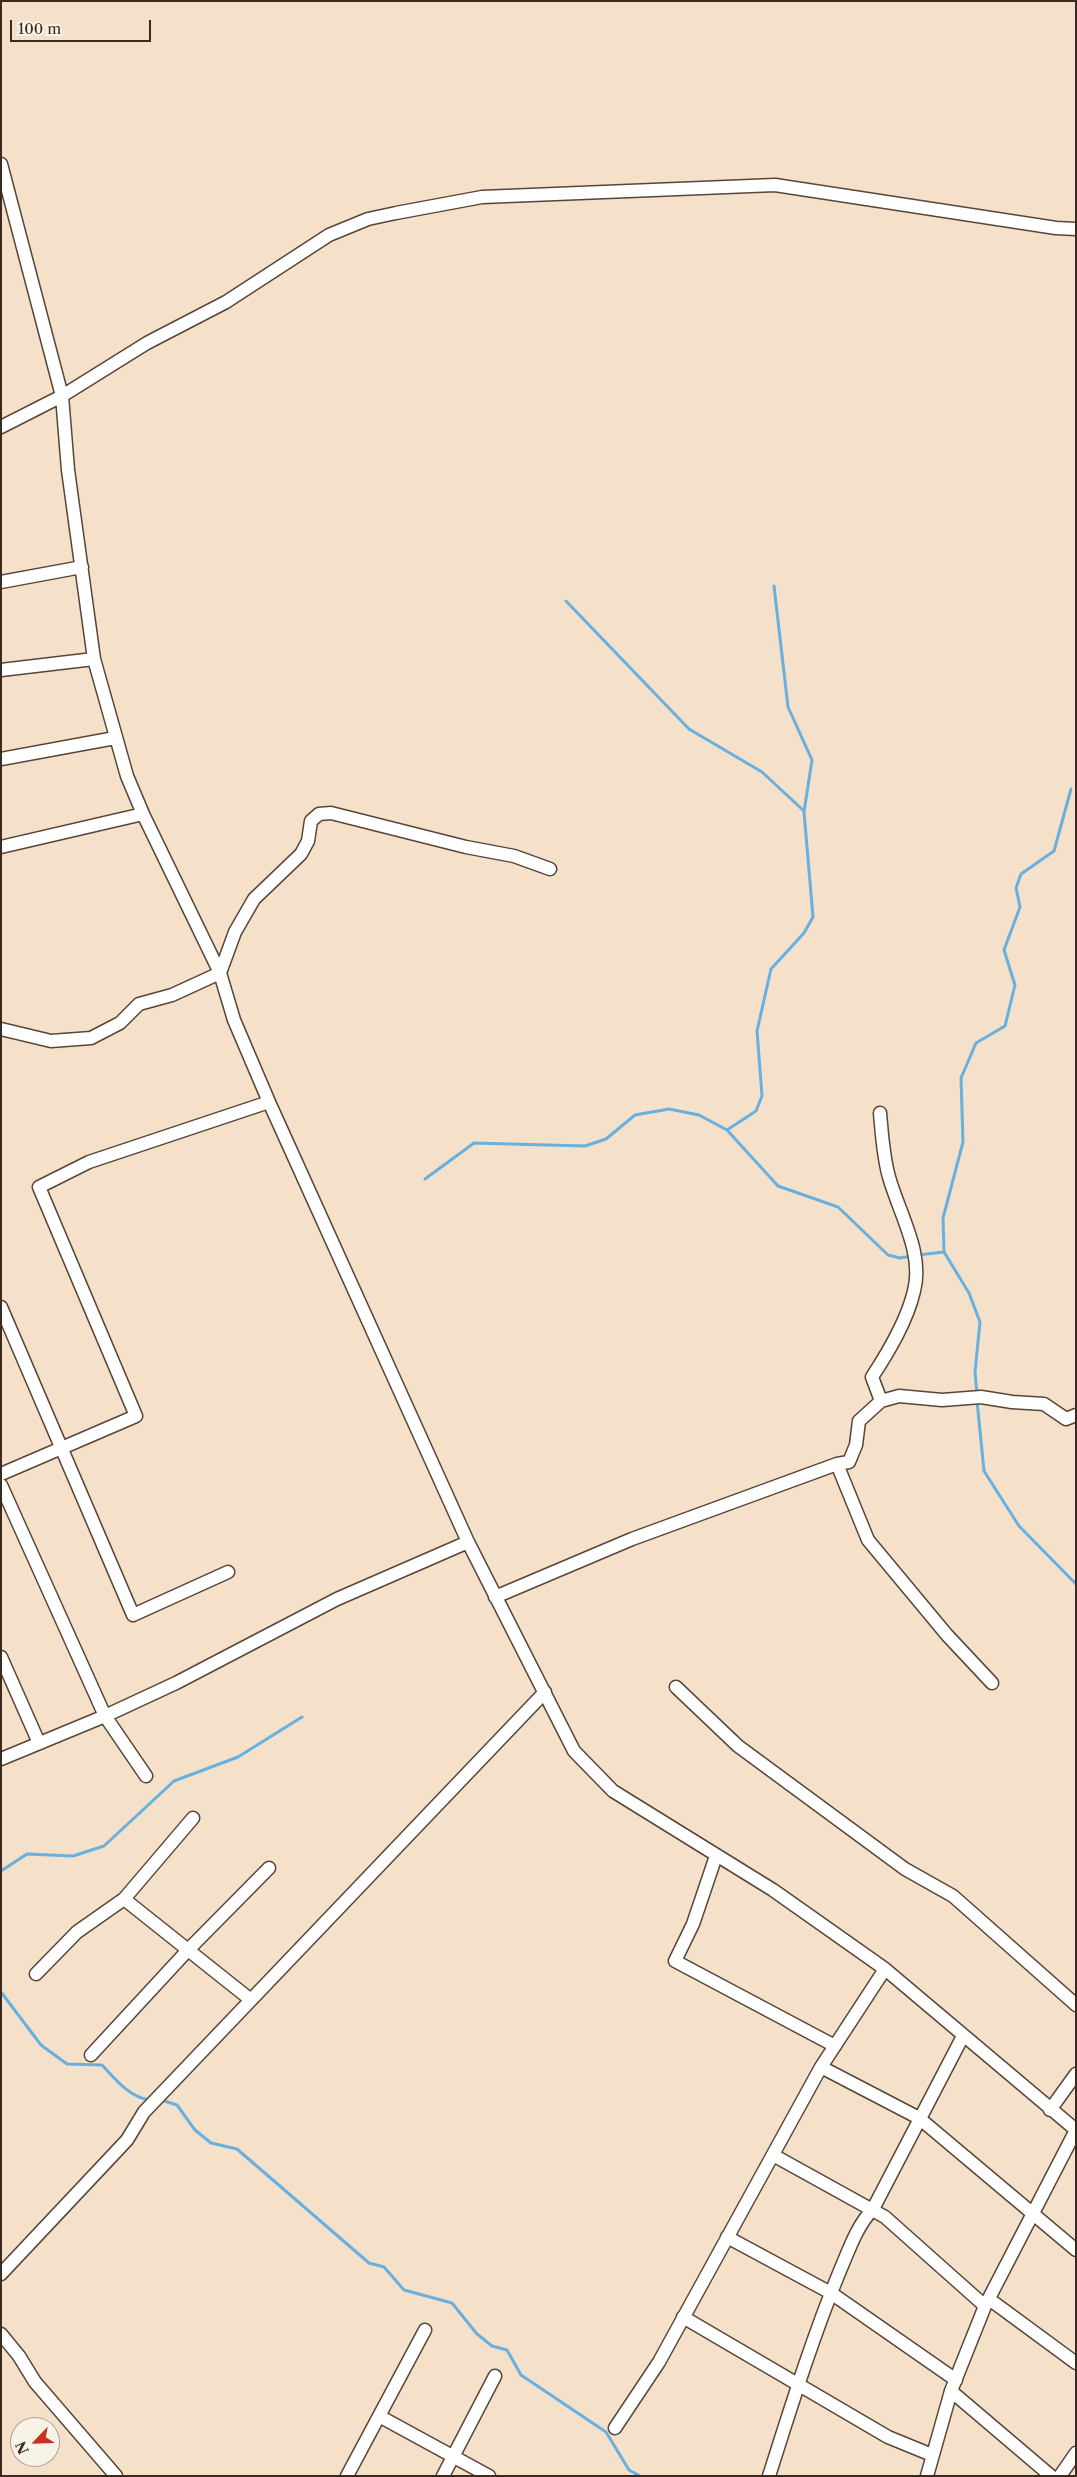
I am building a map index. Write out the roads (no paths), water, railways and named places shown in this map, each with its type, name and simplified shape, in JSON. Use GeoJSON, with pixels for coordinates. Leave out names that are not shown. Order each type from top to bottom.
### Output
{"type":"FeatureCollection","features":[{"type":"Feature","properties":{"kind":"street"},"geometry":{"type":"LineString","coordinates":[[1,164],[62,396],[68,470],[94,658],[127,776],[143,814],[220,973],[234,1020],[269,1102],[468,1542],[574,1751],[613,1791],[773,1890],[885,1969],[1076,2130],[987,2303],[953,2386],[927,2476]]}},
{"type":"Feature","properties":{"kind":"street"},"geometry":{"type":"LineString","coordinates":[[1,427],[62,396],[147,343],[226,302],[330,235],[368,219],[482,197],[775,185],[1056,228],[1076,229]]}},
{"type":"Feature","properties":{"kind":"street"},"geometry":{"type":"LineString","coordinates":[[1,582],[82,567]]}},
{"type":"Feature","properties":{"kind":"street"},"geometry":{"type":"LineString","coordinates":[[1,670],[94,658]]}},
{"type":"Feature","properties":{"kind":"street"},"geometry":{"type":"LineString","coordinates":[[1,759],[115,738]]}},
{"type":"Feature","properties":{"kind":"street"},"geometry":{"type":"LineString","coordinates":[[1,1029],[51,1041],[91,1038],[120,1022],[138,1004],[172,995],[220,973],[235,932],[254,899],[301,854],[308,841],[311,821],[319,814],[331,813],[466,847],[514,856],[550,869]]}},
{"type":"Feature","properties":{"kind":"street"},"geometry":{"type":"LineString","coordinates":[[1,847],[143,814]]}},
{"type":"Feature","properties":{"kind":"street"},"geometry":{"type":"LineString","coordinates":[[1,1474],[136,1416],[39,1187],[89,1162],[269,1102]]}},
{"type":"Feature","properties":{"kind":"street"},"geometry":{"type":"LineString","coordinates":[[880,1113],[889,1176],[905,1222],[916,1268],[914,1291],[905,1315],[872,1377],[880,1401]]}},
{"type":"Feature","properties":{"kind":"street"},"geometry":{"type":"LineString","coordinates":[[1,1307],[133,1614],[228,1572]]}},
{"type":"Feature","properties":{"kind":"street"},"geometry":{"type":"LineString","coordinates":[[495,1597],[632,1539],[837,1464],[849,1462],[856,1445],[860,1420],[880,1401],[899,1396],[942,1400],[981,1397],[1012,1402],[1044,1404],[1066,1419],[1076,1415]]}},
{"type":"Feature","properties":{"kind":"street"},"geometry":{"type":"LineString","coordinates":[[837,1464],[868,1540],[946,1635],[992,1683]]}},
{"type":"Feature","properties":{"kind":"street"},"geometry":{"type":"LineString","coordinates":[[1,1485],[105,1716],[146,1776]]}},
{"type":"Feature","properties":{"kind":"street"},"geometry":{"type":"LineString","coordinates":[[1,1759],[105,1716],[176,1683],[337,1599],[468,1542]]}},
{"type":"Feature","properties":{"kind":"street"},"geometry":{"type":"LineString","coordinates":[[1,1657],[39,1743]]}},
{"type":"Feature","properties":{"kind":"street"},"geometry":{"type":"LineString","coordinates":[[676,1687],[738,1746],[905,1869],[953,1896],[1076,2006]]}},
{"type":"Feature","properties":{"kind":"street"},"geometry":{"type":"LineString","coordinates":[[1,2274],[127,2140],[144,2112],[545,1692]]}},
{"type":"Feature","properties":{"kind":"street"},"geometry":{"type":"LineString","coordinates":[[36,1974],[77,1932],[124,1899],[193,1818]]}},
{"type":"Feature","properties":{"kind":"street"},"geometry":{"type":"LineString","coordinates":[[716,1856],[693,1924],[675,1962],[835,2046]]}},
{"type":"Feature","properties":{"kind":"street"},"geometry":{"type":"LineString","coordinates":[[91,2055],[188,1950],[269,1868]]}},
{"type":"Feature","properties":{"kind":"street"},"geometry":{"type":"LineString","coordinates":[[124,1899],[251,2000]]}},
{"type":"Feature","properties":{"kind":"street"},"geometry":{"type":"LineString","coordinates":[[615,2428],[659,2362],[821,2067],[885,1969]]}},
{"type":"Feature","properties":{"kind":"street"},"geometry":{"type":"LineString","coordinates":[[770,2476],[798,2386],[831,2293],[861,2222],[873,2209],[963,2036]]}},
{"type":"Feature","properties":{"kind":"street"},"geometry":{"type":"LineString","coordinates":[[821,2067],[919,2118],[1076,2250]]}},
{"type":"Feature","properties":{"kind":"street"},"geometry":{"type":"LineString","coordinates":[[1050,2110],[1076,2074]]}},
{"type":"Feature","properties":{"kind":"street"},"geometry":{"type":"LineString","coordinates":[[773,2155],[885,2217],[987,2303],[1076,2363]]}},
{"type":"Feature","properties":{"kind":"street"},"geometry":{"type":"LineString","coordinates":[[727,2237],[831,2293],[953,2386],[1051,2476]]}},
{"type":"Feature","properties":{"kind":"street"},"geometry":{"type":"LineString","coordinates":[[683,2317],[888,2437],[932,2455]]}},
{"type":"Feature","properties":{"kind":"street"},"geometry":{"type":"LineString","coordinates":[[347,2476],[424,2330]]}},
{"type":"Feature","properties":{"kind":"street"},"geometry":{"type":"LineString","coordinates":[[1,2334],[19,2356],[35,2382],[116,2476]]}},
{"type":"Feature","properties":{"kind":"street"},"geometry":{"type":"LineString","coordinates":[[443,2476],[495,2376]]}},
{"type":"Feature","properties":{"kind":"street"},"geometry":{"type":"LineString","coordinates":[[379,2416],[489,2476]]}},
{"type":"Feature","properties":{"kind":"street"},"geometry":{"type":"LineString","coordinates":[[1060,2476],[1076,2453]]}},
{"type":"Feature","properties":{"kind":"waterway"},"geometry":{"type":"LineString","coordinates":[[727,1130],[756,1111],[762,1096],[757,1031],[771,969],[804,933],[813,917],[804,812],[812,760],[788,707],[774,586]]}},
{"type":"Feature","properties":{"kind":"waterway"},"geometry":{"type":"LineString","coordinates":[[566,601],[689,729],[762,772],[804,811]]}},
{"type":"Feature","properties":{"kind":"waterway"},"geometry":{"type":"LineString","coordinates":[[977,1395],[975,1372],[980,1322],[969,1293],[944,1252],[943,1218],[963,1142],[961,1078],[976,1043],[1005,1026],[1015,985],[1004,950],[1020,907],[1016,888],[1021,874],[1054,851],[1071,789]]}},
{"type":"Feature","properties":{"kind":"waterway"},"geometry":{"type":"LineString","coordinates":[[425,1179],[474,1143],[585,1146],[606,1139],[635,1115],[669,1109],[699,1115],[727,1130],[778,1186],[838,1207],[888,1255],[900,1258],[912,1256]]}},
{"type":"Feature","properties":{"kind":"waterway"},"geometry":{"type":"LineString","coordinates":[[918,1255],[944,1252]]}},
{"type":"Feature","properties":{"kind":"waterway"},"geometry":{"type":"LineString","coordinates":[[977,1401],[984,1471],[1019,1526],[1076,1584]]}},
{"type":"Feature","properties":{"kind":"waterway"},"geometry":{"type":"LineString","coordinates":[[1,1871],[27,1854],[73,1856],[104,1846],[174,1781],[238,1757],[302,1717]]}},
{"type":"Feature","properties":{"kind":"waterway"},"geometry":{"type":"LineString","coordinates":[[1,1992],[41,2045],[67,2064],[102,2065],[129,2092],[150,2100]]}},
{"type":"Feature","properties":{"kind":"waterway"},"geometry":{"type":"LineString","coordinates":[[161,2100],[177,2105],[195,2130],[211,2143],[237,2149],[369,2263],[384,2267],[404,2290],[452,2303],[477,2334],[492,2346],[507,2350],[521,2375],[606,2432],[629,2470],[640,2476]]}}]}
